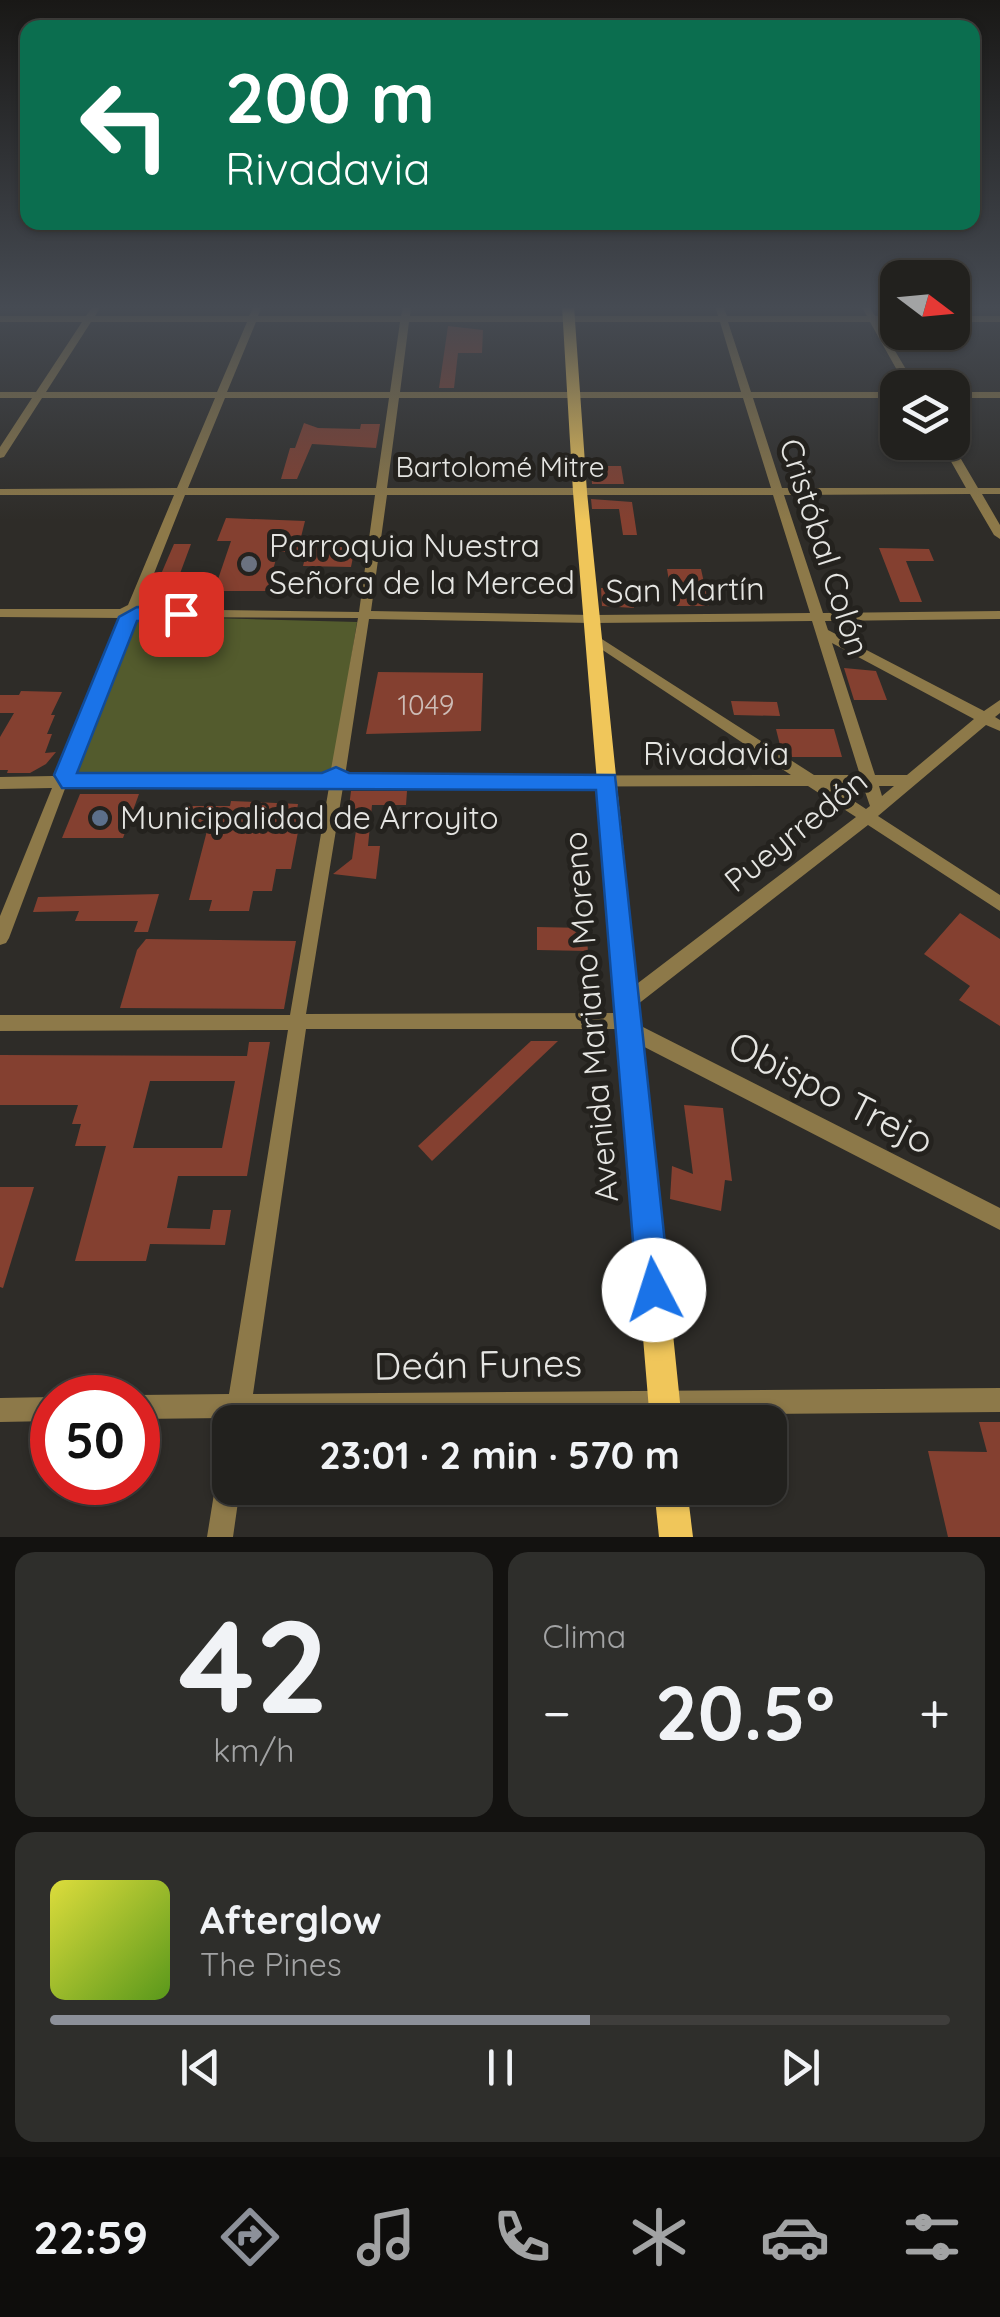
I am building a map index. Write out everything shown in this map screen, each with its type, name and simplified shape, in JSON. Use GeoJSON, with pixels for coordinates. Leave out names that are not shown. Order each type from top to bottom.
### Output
{"type":"FeatureCollection","features":[{"type":"Feature","properties":{"kind":"main road","name":"Avenida Mariano Moreno"},"geometry":{"type":"LineString","coordinates":[[571,378],[663,1405]]}},
{"type":"Feature","properties":{"kind":"main road"},"geometry":{"type":"LineString","coordinates":[[673,1505],[676,1537]]}},
{"type":"Feature","properties":{"kind":"street"},"geometry":{"type":"LineString","coordinates":[[0,455],[49,378]]}},
{"type":"Feature","properties":{"kind":"street"},"geometry":{"type":"LineString","coordinates":[[0,938],[228,378]]}},
{"type":"Feature","properties":{"kind":"street"},"geometry":{"type":"LineString","coordinates":[[239,1405],[384,492],[396,378]]}},
{"type":"Feature","properties":{"kind":"street","name":"Cristóbal Colón"},"geometry":{"type":"LineString","coordinates":[[742,378],[869,780],[872,811]]}},
{"type":"Feature","properties":{"kind":"street"},"geometry":{"type":"LineString","coordinates":[[0,395],[880,395]]}},
{"type":"Feature","properties":{"kind":"street"},"geometry":{"type":"LineString","coordinates":[[970,395],[1000,395]]}},
{"type":"Feature","properties":{"kind":"street"},"geometry":{"type":"LineString","coordinates":[[956,460],[1000,535]]}},
{"type":"Feature","properties":{"kind":"street","name":"Bartolomé Mitre"},"geometry":{"type":"LineString","coordinates":[[0,492],[1000,491]]}},
{"type":"Feature","properties":{"kind":"street","name":"San Martín"},"geometry":{"type":"LineString","coordinates":[[0,613],[363,615],[593,628],[817,616],[1000,615]]}},
{"type":"Feature","properties":{"kind":"street"},"geometry":{"type":"LineString","coordinates":[[593,628],[812,781],[872,811],[1000,904]]}},
{"type":"Feature","properties":{"kind":"street"},"geometry":{"type":"LineString","coordinates":[[822,632],[992,722]]}},
{"type":"Feature","properties":{"kind":"street","name":"Pueyrredón"},"geometry":{"type":"LineString","coordinates":[[629,1018],[907,780],[992,722],[1000,705]]}},
{"type":"Feature","properties":{"kind":"street","name":"Rivadavia"},"geometry":{"type":"LineString","coordinates":[[0,782],[907,780]]}},
{"type":"Feature","properties":{"kind":"street"},"geometry":{"type":"LineString","coordinates":[[0,1023],[629,1018]]}},
{"type":"Feature","properties":{"kind":"street","name":"Obispo Trejo"},"geometry":{"type":"LineString","coordinates":[[629,1018],[1000,1219]]}},
{"type":"Feature","properties":{"kind":"street","name":"Deán Funes"},"geometry":{"type":"LineString","coordinates":[[787,1408],[1000,1400]]}},
{"type":"Feature","properties":{"kind":"street"},"geometry":{"type":"LineString","coordinates":[[0,1410],[30,1409]]}},
{"type":"Feature","properties":{"kind":"street","name":"Deán Funes"},"geometry":{"type":"LineString","coordinates":[[160,1409],[212,1412]]}},
{"type":"Feature","properties":{"kind":"street"},"geometry":{"type":"LineString","coordinates":[[220,1537],[225,1505]]}},
{"type":"Feature","properties":{"kind":"green space"},"geometry":{"type":"Polygon","coordinates":[[[131,618],[357,622],[333,773],[324,779],[76,778],[70,774],[131,618]]]}},
{"type":"Feature","properties":{"kind":"building"},"geometry":{"type":"Polygon","coordinates":[[[440,378],[455,378],[454,388],[439,388],[440,378]]]}},
{"type":"Feature","properties":{"kind":"building"},"geometry":{"type":"Polygon","coordinates":[[[304,423],[318,428],[360,429],[361,424],[380,424],[376,448],[312,444],[297,479],[281,479],[290,448],[295,448],[304,423]]]}},
{"type":"Feature","properties":{"kind":"building"},"geometry":{"type":"Polygon","coordinates":[[[591,466],[621,466],[624,484],[592,484],[591,466]]]}},
{"type":"Feature","properties":{"kind":"building"},"geometry":{"type":"Polygon","coordinates":[[[591,499],[632,502],[637,535],[623,535],[619,509],[592,509],[591,499]]]}},
{"type":"Feature","properties":{"kind":"building"},"geometry":{"type":"Polygon","coordinates":[[[226,518],[305,521],[301,537],[311,537],[307,552],[278,552],[267,591],[214,591],[231,541],[217,541],[226,518]]]}},
{"type":"Feature","properties":{"kind":"building"},"geometry":{"type":"Polygon","coordinates":[[[174,544],[191,544],[175,587],[205,587],[200,602],[149,602],[174,544]]]}},
{"type":"Feature","properties":{"kind":"building"},"geometry":{"type":"Polygon","coordinates":[[[308,546],[355,547],[351,567],[303,566],[308,546]]]}},
{"type":"Feature","properties":{"kind":"building"},"geometry":{"type":"Polygon","coordinates":[[[879,548],[929,549],[934,561],[906,561],[922,602],[900,602],[879,548]]]}},
{"type":"Feature","properties":{"kind":"building"},"geometry":{"type":"Polygon","coordinates":[[[667,569],[701,569],[709,606],[673,606],[667,569]]]}},
{"type":"Feature","properties":{"kind":"building"},"geometry":{"type":"Polygon","coordinates":[[[630,587],[634,608],[602,606],[601,588],[630,587]]]}},
{"type":"Feature","properties":{"kind":"building"},"geometry":{"type":"Polygon","coordinates":[[[844,668],[876,671],[887,700],[854,700],[844,668]]]}},
{"type":"Feature","properties":{"kind":"building"},"geometry":{"type":"Polygon","coordinates":[[[378,672],[483,673],[481,731],[366,734],[378,672]]]}},
{"type":"Feature","properties":{"kind":"building"},"geometry":{"type":"Polygon","coordinates":[[[21,691],[62,692],[51,715],[55,715],[45,753],[56,752],[46,764],[30,773],[7,773],[8,770],[0,770],[0,737],[14,713],[0,713],[0,695],[19,695],[21,691]]]}},
{"type":"Feature","properties":{"kind":"building"},"geometry":{"type":"Polygon","coordinates":[[[731,701],[777,702],[780,716],[734,715],[731,701]]]}},
{"type":"Feature","properties":{"kind":"building"},"geometry":{"type":"Polygon","coordinates":[[[776,729],[834,729],[842,757],[792,757],[790,749],[781,749],[776,729]]]}},
{"type":"Feature","properties":{"kind":"building"},"geometry":{"type":"Polygon","coordinates":[[[351,791],[407,791],[406,805],[372,805],[368,846],[380,846],[376,879],[333,874],[352,859],[357,823],[347,823],[351,791]]]}},
{"type":"Feature","properties":{"kind":"building","name":"Municipalidad de Arroyito"},"geometry":{"type":"Polygon","coordinates":[[[80,794],[139,794],[123,838],[62,838],[80,794]]]}},
{"type":"Feature","properties":{"kind":"building"},"geometry":{"type":"Polygon","coordinates":[[[231,801],[298,804],[296,816],[301,816],[291,869],[276,869],[272,891],[253,891],[249,911],[209,911],[212,900],[189,900],[208,827],[183,827],[189,806],[230,806],[231,801]]]}},
{"type":"Feature","properties":{"kind":"building"},"geometry":{"type":"Polygon","coordinates":[[[159,894],[148,932],[134,932],[138,921],[75,921],[79,911],[33,912],[38,897],[159,894]]]}},
{"type":"Feature","properties":{"kind":"building"},"geometry":{"type":"Polygon","coordinates":[[[960,913],[1000,939],[1000,1026],[959,1000],[970,986],[924,954],[960,913]]]}},
{"type":"Feature","properties":{"kind":"building"},"geometry":{"type":"Polygon","coordinates":[[[537,927],[586,928],[588,951],[537,950],[537,927]]]}},
{"type":"Feature","properties":{"kind":"building"},"geometry":{"type":"Polygon","coordinates":[[[146,939],[296,941],[284,1009],[120,1008],[137,950],[146,939]]]}},
{"type":"Feature","properties":{"kind":"building"},"geometry":{"type":"Polygon","coordinates":[[[531,1041],[558,1041],[432,1161],[418,1146],[531,1041]]]}},
{"type":"Feature","properties":{"kind":"building"},"geometry":{"type":"Polygon","coordinates":[[[249,1042],[270,1042],[247,1176],[178,1176],[167,1228],[210,1229],[213,1210],[231,1210],[225,1245],[150,1244],[146,1261],[75,1261],[106,1146],[75,1146],[81,1124],[72,1124],[78,1105],[0,1105],[0,1055],[247,1056],[249,1042]],[[150,1081],[133,1148],[222,1148],[235,1081],[150,1081]]]}},
{"type":"Feature","properties":{"kind":"building"},"geometry":{"type":"Polygon","coordinates":[[[684,1105],[723,1108],[732,1181],[725,1180],[721,1211],[670,1199],[672,1166],[693,1174],[684,1105]]]}},
{"type":"Feature","properties":{"kind":"building"},"geometry":{"type":"Polygon","coordinates":[[[0,1187],[34,1187],[3,1288],[0,1287],[0,1187]]]}},
{"type":"Feature","properties":{"kind":"building"},"geometry":{"type":"Polygon","coordinates":[[[979,1422],[1000,1422],[1000,1537],[948,1537],[928,1451],[987,1452],[979,1422]]]}},
{"type":"Feature","properties":{"kind":"place","name":"Parroquia Nuestra Señora de la Merced"},"geometry":{"type":"Point","coordinates":[249,564]}},
{"type":"Feature","properties":{"kind":"place","name":"Municipalidad de Arroyito"},"geometry":{"type":"Point","coordinates":[100,818]}},
{"type":"Feature","properties":{"kind":"route"},"geometry":{"type":"LineString","coordinates":[[181,614],[137,613],[129,617],[65,775],[70,782],[327,782],[336,775],[343,777],[344,782],[607,782],[654,1290]]}}]}
